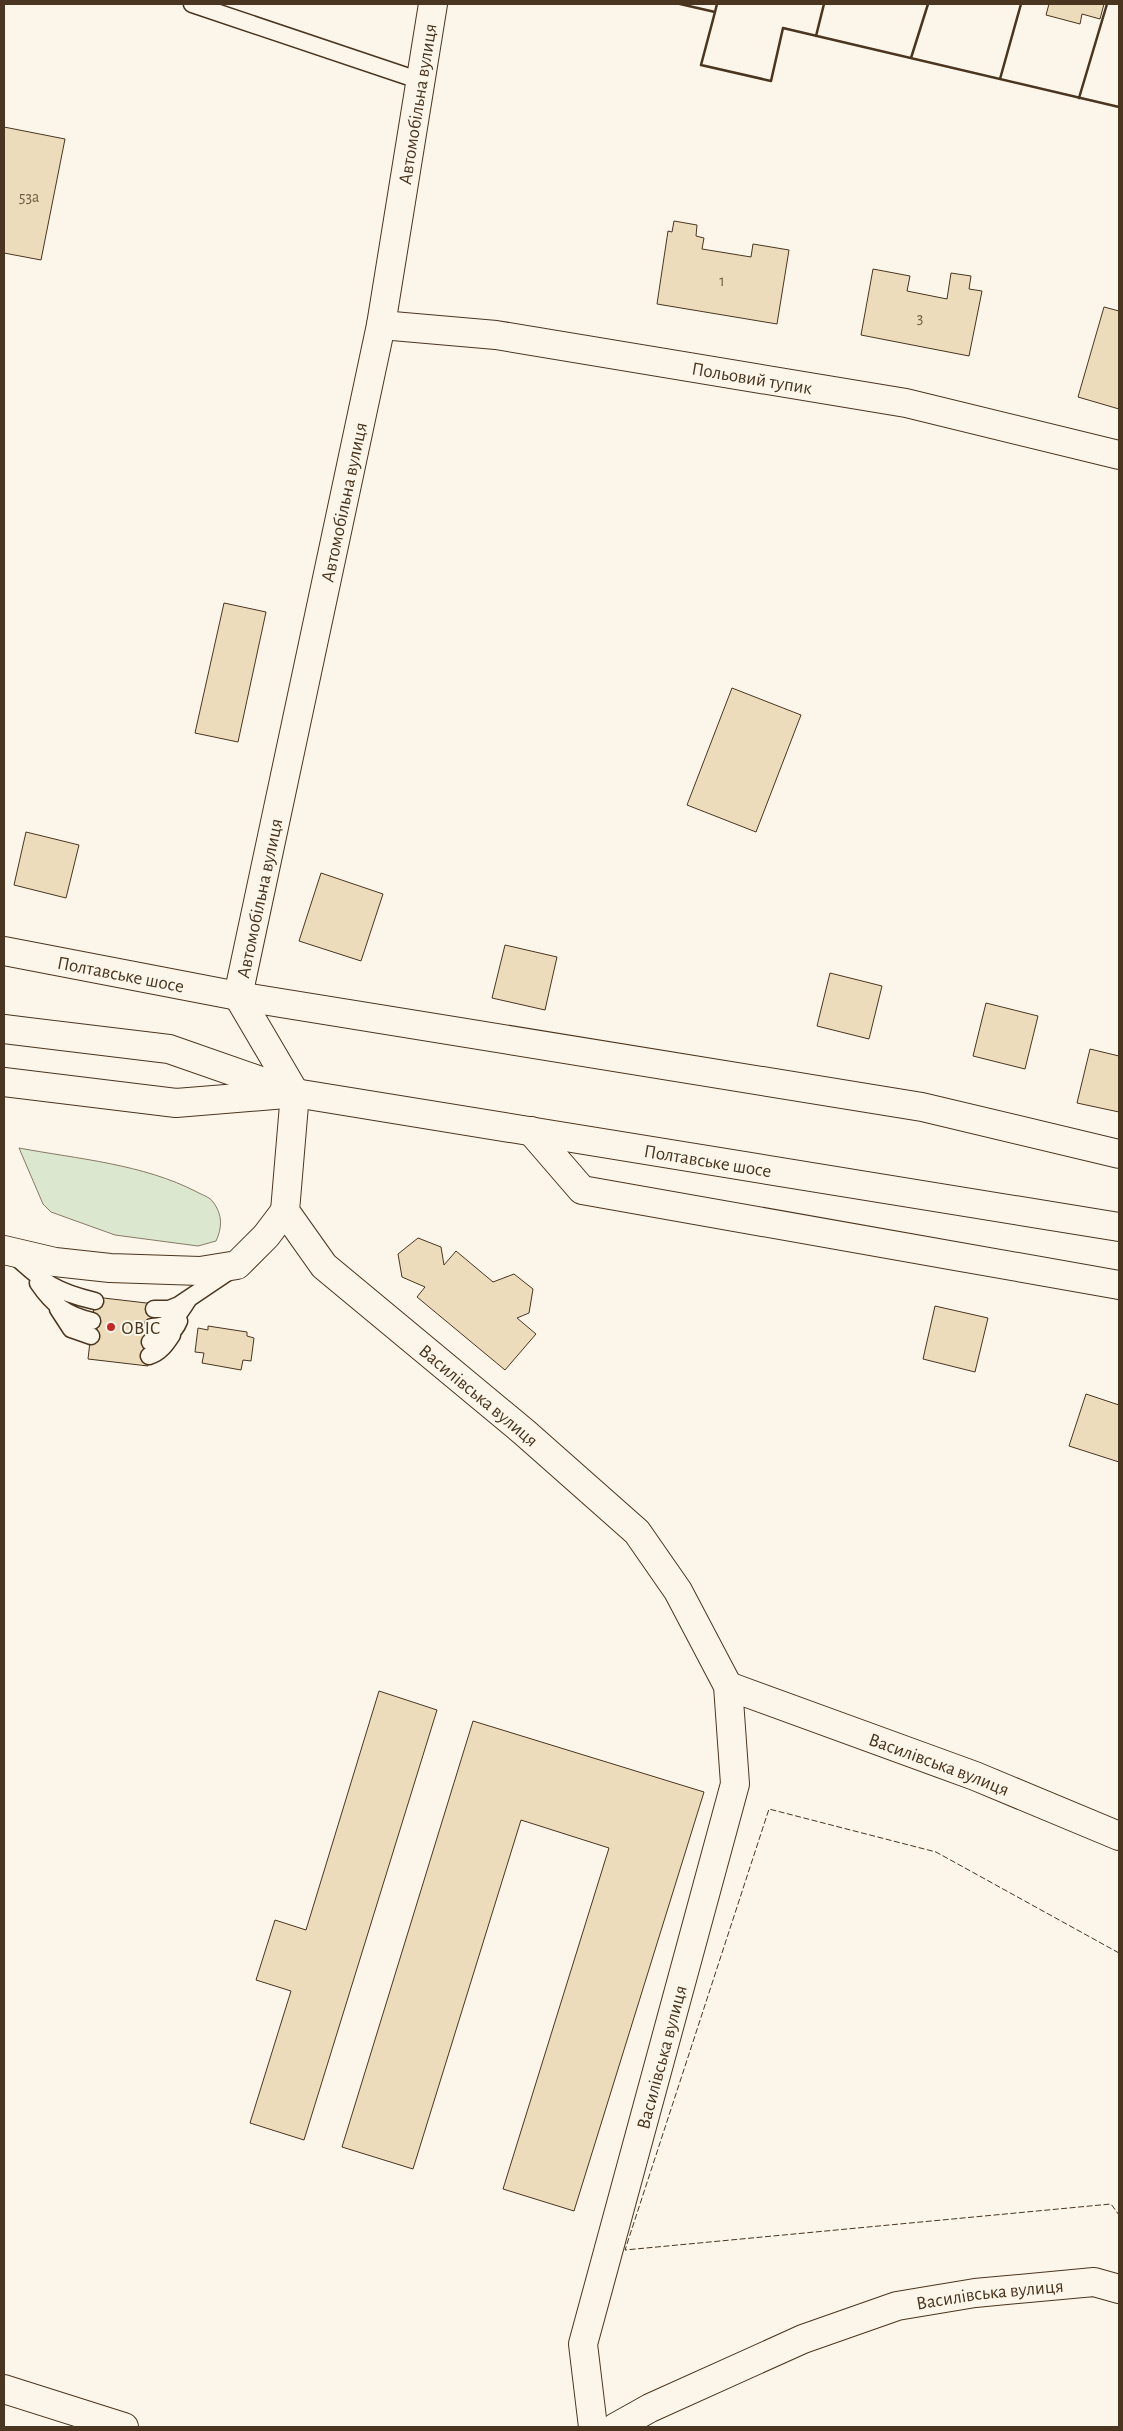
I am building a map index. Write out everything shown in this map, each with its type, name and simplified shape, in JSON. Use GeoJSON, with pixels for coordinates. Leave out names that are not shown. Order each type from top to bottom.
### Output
{"type":"FeatureCollection","features":[{"type":"Feature","properties":{"kind":"main road","name":"Автомобільна вулиця"},"geometry":{"type":"LineString","coordinates":[[238,996],[381,325],[433,4]]}},
{"type":"Feature","properties":{"kind":"main road","name":"Польовий тупик"},"geometry":{"type":"LineString","coordinates":[[381,325],[496,335],[906,403],[1119,454]]}},
{"type":"Feature","properties":{"kind":"main road","name":"Полтавське шосе"},"geometry":{"type":"LineString","coordinates":[[4,951],[238,996],[922,1107],[1119,1154]]}},
{"type":"Feature","properties":{"kind":"main road"},"geometry":{"type":"LineString","coordinates":[[10,1253],[55,1262],[110,1268],[200,1271],[237,1265],[266,1236],[285,1211],[295,1093],[238,996]]}},
{"type":"Feature","properties":{"kind":"main road"},"geometry":{"type":"LineString","coordinates":[[4,1028],[169,1049],[295,1093]]}},
{"type":"Feature","properties":{"kind":"main road"},"geometry":{"type":"LineString","coordinates":[[4,1082],[176,1103],[295,1093]]}},
{"type":"Feature","properties":{"kind":"main road","name":"Полтавське шосе"},"geometry":{"type":"LineString","coordinates":[[295,1093],[1119,1227]]}},
{"type":"Feature","properties":{"kind":"main road"},"geometry":{"type":"LineString","coordinates":[[531,1131],[582,1190],[1119,1285]]}},
{"type":"Feature","properties":{"kind":"main road","name":"Василівська вулиця"},"geometry":{"type":"LineString","coordinates":[[285,1211],[324,1266],[524,1432],[637,1532],[678,1591],[728,1686],[735,1784],[583,2344],[593,2427]]}},
{"type":"Feature","properties":{"kind":"main road","name":"Василівська вулиця"},"geometry":{"type":"LineString","coordinates":[[728,1686],[975,1776],[1119,1836]]}},
{"type":"Feature","properties":{"kind":"main road","name":"Василівська вулиця"},"geometry":{"type":"LineString","coordinates":[[616,2427],[650,2408],[803,2339],[896,2306],[975,2292],[1094,2282],[1119,2289]]}},
{"type":"Feature","properties":{"kind":"main road"},"geometry":{"type":"LineString","coordinates":[[4,2389],[124,2427]]}},
{"type":"Feature","properties":{"kind":"lane"},"geometry":{"type":"LineString","coordinates":[[192,4],[421,81]]}},
{"type":"Feature","properties":{"kind":"lane"},"geometry":{"type":"LineString","coordinates":[[10,1253],[58,1291],[95,1301]]}},
{"type":"Feature","properties":{"kind":"lane"},"geometry":{"type":"LineString","coordinates":[[10,1253],[56,1305],[79,1341],[91,1335],[73,1317],[56,1305]]}},
{"type":"Feature","properties":{"kind":"lane"},"geometry":{"type":"LineString","coordinates":[[154,1309],[174,1307],[187,1302],[237,1265]]}},
{"type":"Feature","properties":{"kind":"lane"},"geometry":{"type":"LineString","coordinates":[[187,1302],[166,1345],[155,1354],[151,1341],[165,1325],[175,1320],[187,1302]]}},
{"type":"Feature","properties":{"kind":"green space"},"geometry":{"type":"Polygon","coordinates":[[[19,1148],[87,1159],[133,1169],[155,1175],[208,1197],[212,1200],[220,1217],[216,1241],[198,1246],[115,1235],[51,1212],[43,1204],[19,1148]]]}},
{"type":"Feature","properties":{"kind":"building"},"geometry":{"type":"Polygon","coordinates":[[[1049,4],[1104,4],[1100,19],[1082,14],[1080,24],[1046,15],[1049,4]]]}},
{"type":"Feature","properties":{"kind":"building"},"geometry":{"type":"Polygon","coordinates":[[[4,127],[65,139],[41,260],[4,253],[4,127]]]}},
{"type":"Feature","properties":{"kind":"building"},"geometry":{"type":"Polygon","coordinates":[[[674,221],[697,225],[696,236],[704,238],[702,249],[751,257],[753,244],[789,250],[777,324],[657,304],[668,231],[672,232],[674,221]]]}},
{"type":"Feature","properties":{"kind":"building"},"geometry":{"type":"Polygon","coordinates":[[[873,269],[910,276],[907,291],[947,299],[951,273],[971,276],[969,289],[982,291],[969,356],[861,335],[873,269]]]}},
{"type":"Feature","properties":{"kind":"building"},"geometry":{"type":"Polygon","coordinates":[[[1104,307],[1119,311],[1119,409],[1078,397],[1104,307]]]}},
{"type":"Feature","properties":{"kind":"building"},"geometry":{"type":"Polygon","coordinates":[[[224,603],[266,612],[238,742],[195,733],[224,603]]]}},
{"type":"Feature","properties":{"kind":"building"},"geometry":{"type":"Polygon","coordinates":[[[732,688],[801,715],[756,832],[687,805],[732,688]]]}},
{"type":"Feature","properties":{"kind":"building"},"geometry":{"type":"Polygon","coordinates":[[[26,832],[79,845],[66,898],[14,885],[26,832]]]}},
{"type":"Feature","properties":{"kind":"building"},"geometry":{"type":"Polygon","coordinates":[[[321,873],[383,894],[361,961],[299,941],[321,873]]]}},
{"type":"Feature","properties":{"kind":"building"},"geometry":{"type":"Polygon","coordinates":[[[505,945],[557,957],[545,1010],[492,998],[505,945]]]}},
{"type":"Feature","properties":{"kind":"building"},"geometry":{"type":"Polygon","coordinates":[[[830,973],[882,986],[869,1039],[817,1026],[830,973]]]}},
{"type":"Feature","properties":{"kind":"building"},"geometry":{"type":"Polygon","coordinates":[[[986,1003],[1038,1016],[1025,1069],[973,1056],[986,1003]]]}},
{"type":"Feature","properties":{"kind":"building"},"geometry":{"type":"Polygon","coordinates":[[[1090,1049],[1119,1056],[1119,1112],[1077,1103],[1090,1049]]]}},
{"type":"Feature","properties":{"kind":"building"},"geometry":{"type":"Polygon","coordinates":[[[418,1238],[441,1247],[444,1265],[456,1251],[493,1282],[514,1274],[533,1289],[529,1313],[517,1318],[536,1334],[505,1370],[417,1297],[425,1287],[402,1277],[398,1254],[418,1238]]]}},
{"type":"Feature","properties":{"kind":"building"},"geometry":{"type":"Polygon","coordinates":[[[95,1297],[155,1304],[148,1366],[88,1359],[95,1297]]]}},
{"type":"Feature","properties":{"kind":"building"},"geometry":{"type":"Polygon","coordinates":[[[935,1306],[988,1318],[975,1372],[923,1359],[935,1306]]]}},
{"type":"Feature","properties":{"kind":"building"},"geometry":{"type":"Polygon","coordinates":[[[208,1326],[247,1332],[247,1336],[254,1338],[251,1361],[243,1360],[241,1370],[202,1363],[204,1353],[195,1352],[198,1328],[208,1330],[208,1326]]]}},
{"type":"Feature","properties":{"kind":"building"},"geometry":{"type":"Polygon","coordinates":[[[1086,1394],[1119,1405],[1119,1462],[1069,1446],[1086,1394]]]}},
{"type":"Feature","properties":{"kind":"building"},"geometry":{"type":"Polygon","coordinates":[[[379,1691],[437,1710],[304,2140],[250,2123],[291,1991],[256,1980],[275,1920],[306,1930],[379,1691]]]}},
{"type":"Feature","properties":{"kind":"building"},"geometry":{"type":"Polygon","coordinates":[[[473,1721],[704,1792],[574,2211],[503,2189],[609,1848],[521,1820],[413,2169],[342,2147],[473,1721]]]}},
{"type":"Feature","properties":{"kind":"fence"},"geometry":{"type":"LineString","coordinates":[[1119,1953],[936,1852],[769,1809],[625,2250],[1111,2204],[1119,2215]]}},
{"type":"Feature","properties":{"kind":"wall"},"geometry":{"type":"LineString","coordinates":[[680,4],[715,12],[701,65],[771,81],[783,28],[1119,107]]}},
{"type":"Feature","properties":{"kind":"wall"},"geometry":{"type":"LineString","coordinates":[[715,12],[717,4]]}},
{"type":"Feature","properties":{"kind":"wall"},"geometry":{"type":"LineString","coordinates":[[816,36],[824,4]]}},
{"type":"Feature","properties":{"kind":"wall"},"geometry":{"type":"LineString","coordinates":[[911,58],[928,4]]}},
{"type":"Feature","properties":{"kind":"wall"},"geometry":{"type":"LineString","coordinates":[[1000,79],[1021,4]]}},
{"type":"Feature","properties":{"kind":"wall"},"geometry":{"type":"LineString","coordinates":[[1079,98],[1107,4]]}},
{"type":"Feature","properties":{"kind":"place","name":"ОВІС"},"geometry":{"type":"Point","coordinates":[111,1327]}}]}
